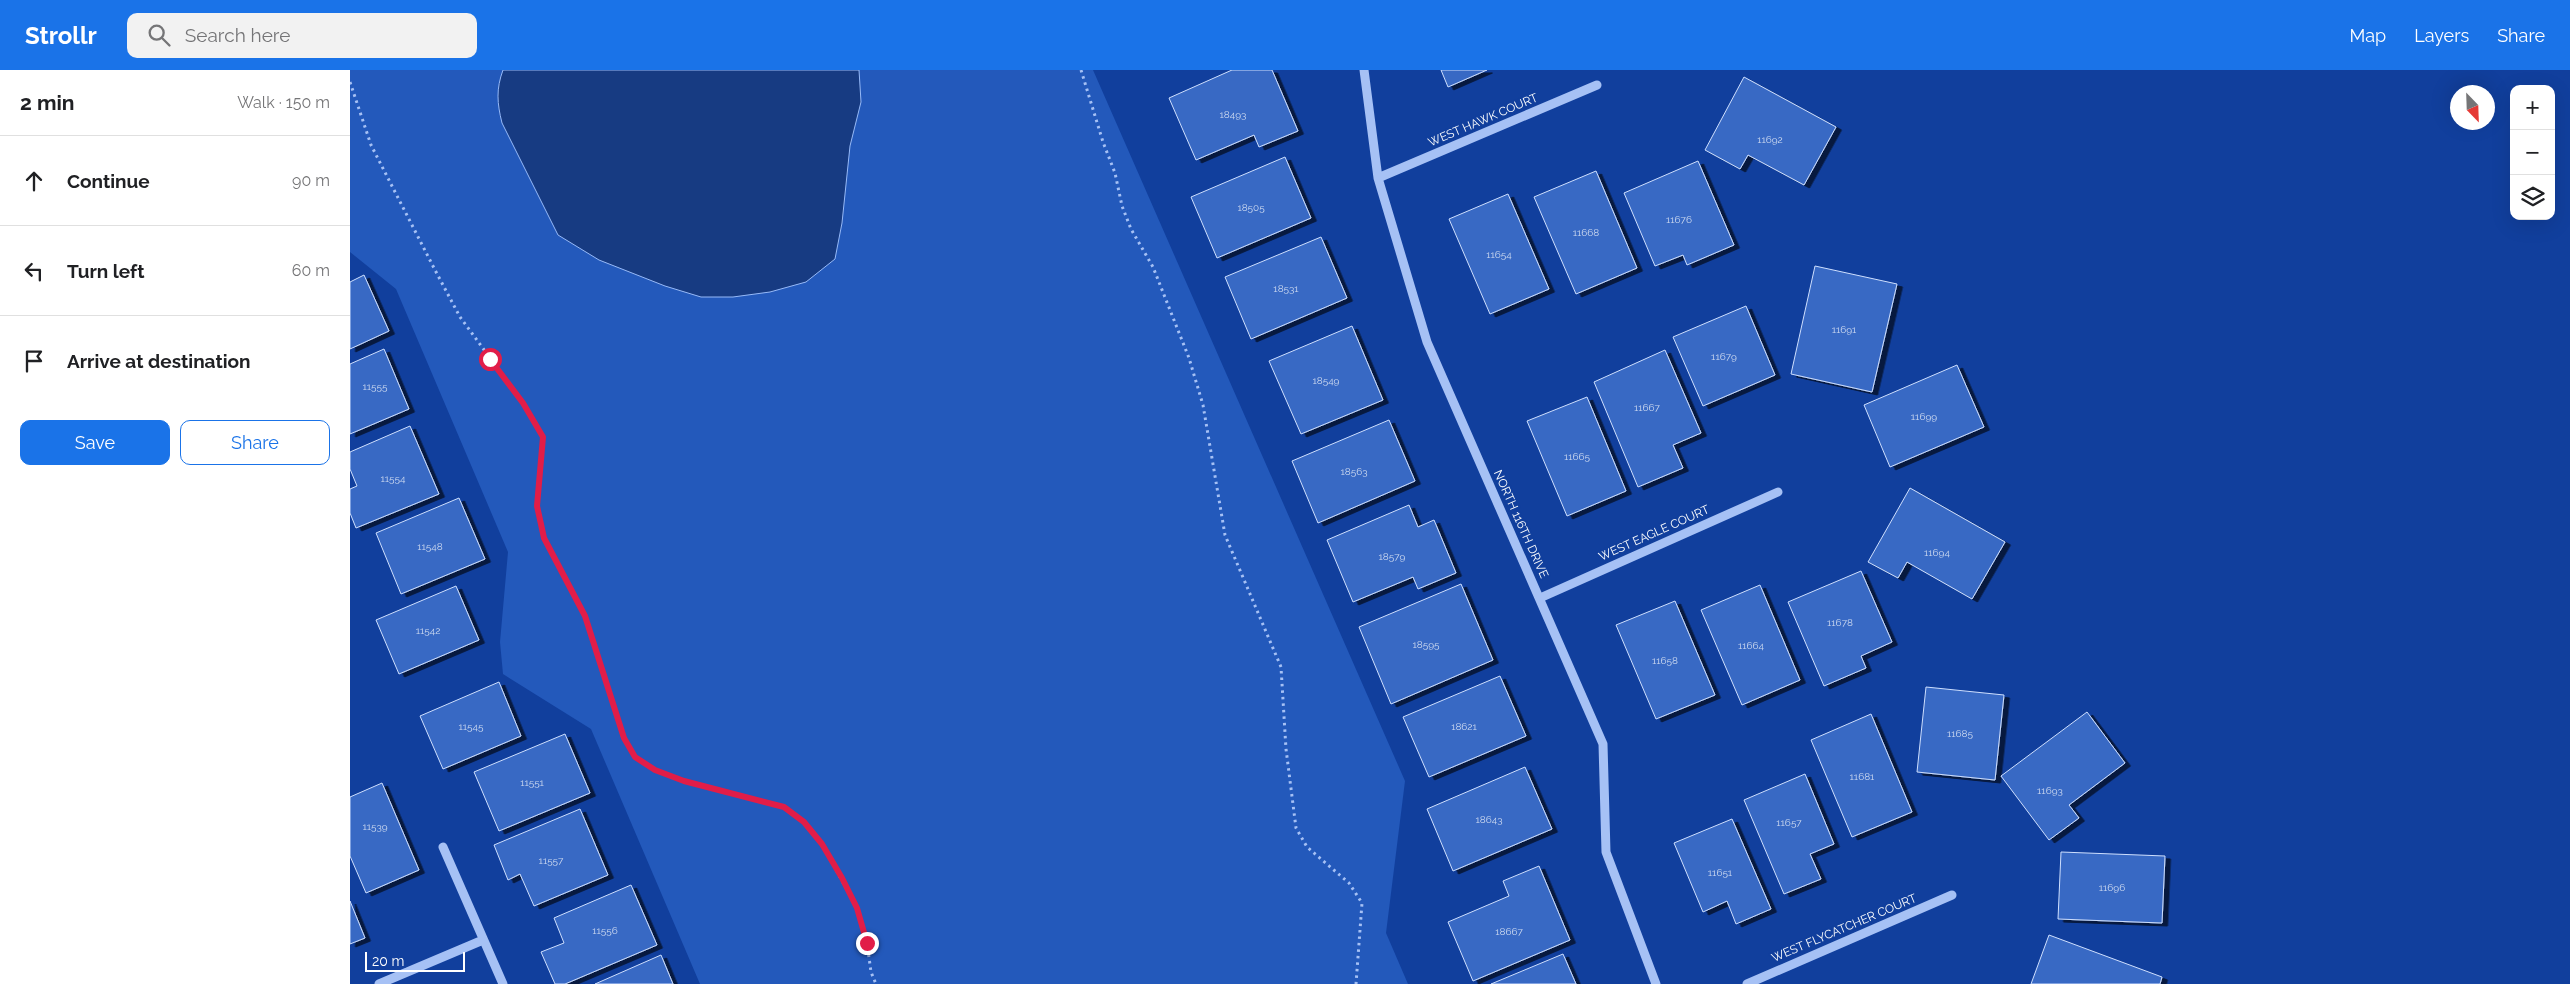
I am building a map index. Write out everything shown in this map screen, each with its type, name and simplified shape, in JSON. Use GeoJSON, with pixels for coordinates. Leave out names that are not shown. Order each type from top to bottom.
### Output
{"type":"FeatureCollection","features":[{"type":"Feature","properties":{"kind":"street","name":"NORTH 116TH DRIVE"},"geometry":{"type":"LineString","coordinates":[[1364,70],[1378,178],[1427,342],[1603,744],[1606,852],[1656,984]]}},
{"type":"Feature","properties":{"kind":"street","name":"WEST HAWK COURT"},"geometry":{"type":"LineString","coordinates":[[1378,178],[1597,85]]}},
{"type":"Feature","properties":{"kind":"street","name":"WEST EAGLE COURT"},"geometry":{"type":"LineString","coordinates":[[1540,598],[1778,492]]}},
{"type":"Feature","properties":{"kind":"street"},"geometry":{"type":"LineString","coordinates":[[443,847],[503,984]]}},
{"type":"Feature","properties":{"kind":"street","name":"WEST FLYCATCHER COURT"},"geometry":{"type":"LineString","coordinates":[[1747,984],[1952,895]]}},
{"type":"Feature","properties":{"kind":"street"},"geometry":{"type":"LineString","coordinates":[[380,984],[483,940]]}},
{"type":"Feature","properties":{"kind":"path"},"geometry":{"type":"LineString","coordinates":[[1081,70],[1103,142],[1115,173],[1122,206],[1131,230],[1153,267],[1190,358],[1203,405],[1225,534],[1281,667],[1286,749],[1296,828],[1307,847],[1349,883],[1362,903],[1356,984]]}},
{"type":"Feature","properties":{"kind":"path"},"geometry":{"type":"LineString","coordinates":[[350,82],[371,145],[460,317],[523,403],[543,437],[537,506],[544,538],[585,616],[624,738],[635,757],[655,770],[720,792],[784,807],[804,822],[822,844],[857,908],[867,943],[871,972],[876,984]]}},
{"type":"Feature","properties":{"kind":"shaded area"},"geometry":{"type":"Polygon","coordinates":[[[350,70],[1093,70],[1405,781],[1386,933],[1408,984],[700,984],[591,729],[503,674],[500,642],[508,552],[396,289],[350,252],[350,70]]]}},
{"type":"Feature","properties":{"kind":"shaded area"},"geometry":{"type":"Polygon","coordinates":[[[503,70],[859,70],[861,102],[850,146],[842,223],[835,259],[806,282],[770,292],[733,297],[701,297],[665,286],[599,260],[558,235],[502,123],[498,96],[503,70]]]}},
{"type":"Feature","properties":{"kind":"building"},"geometry":{"type":"Polygon","coordinates":[[[1232,70],[1272,70],[1298,131],[1259,147],[1254,135],[1196,160],[1169,98],[1232,70]]]}},
{"type":"Feature","properties":{"kind":"building"},"geometry":{"type":"Polygon","coordinates":[[[1441,70],[1487,70],[1448,87],[1441,70]]]}},
{"type":"Feature","properties":{"kind":"building"},"geometry":{"type":"Polygon","coordinates":[[[1744,77],[1836,127],[1804,185],[1748,155],[1740,169],[1705,150],[1744,77]]]}},
{"type":"Feature","properties":{"kind":"building"},"geometry":{"type":"Polygon","coordinates":[[[1285,157],[1311,218],[1217,258],[1191,197],[1285,157]]]}},
{"type":"Feature","properties":{"kind":"building"},"geometry":{"type":"Polygon","coordinates":[[[1698,161],[1734,245],[1687,265],[1683,255],[1655,266],[1624,193],[1698,161]]]}},
{"type":"Feature","properties":{"kind":"building"},"geometry":{"type":"Polygon","coordinates":[[[1596,171],[1637,268],[1576,294],[1534,197],[1596,171]]]}},
{"type":"Feature","properties":{"kind":"building"},"geometry":{"type":"Polygon","coordinates":[[[1508,194],[1549,289],[1490,314],[1449,219],[1508,194]]]}},
{"type":"Feature","properties":{"kind":"building"},"geometry":{"type":"Polygon","coordinates":[[[1321,237],[1347,298],[1251,339],[1225,277],[1321,237]]]}},
{"type":"Feature","properties":{"kind":"building"},"geometry":{"type":"Polygon","coordinates":[[[1815,266],[1897,284],[1872,392],[1791,374],[1815,266]]]}},
{"type":"Feature","properties":{"kind":"building"},"geometry":{"type":"Polygon","coordinates":[[[364,275],[389,331],[350,349],[350,282],[364,275]]]}},
{"type":"Feature","properties":{"kind":"building"},"geometry":{"type":"Polygon","coordinates":[[[1746,306],[1775,375],[1703,406],[1673,337],[1746,306]]]}},
{"type":"Feature","properties":{"kind":"building"},"geometry":{"type":"Polygon","coordinates":[[[1352,326],[1383,400],[1301,434],[1269,361],[1352,326]]]}},
{"type":"Feature","properties":{"kind":"building"},"geometry":{"type":"Polygon","coordinates":[[[384,349],[409,409],[350,434],[350,364],[384,349]]]}},
{"type":"Feature","properties":{"kind":"building"},"geometry":{"type":"Polygon","coordinates":[[[1665,350],[1701,433],[1673,445],[1683,468],[1638,487],[1594,382],[1665,350]]]}},
{"type":"Feature","properties":{"kind":"building"},"geometry":{"type":"Polygon","coordinates":[[[1957,365],[1984,427],[1890,467],[1864,405],[1957,365]]]}},
{"type":"Feature","properties":{"kind":"building"},"geometry":{"type":"Polygon","coordinates":[[[1587,397],[1626,491],[1567,516],[1527,421],[1587,397]]]}},
{"type":"Feature","properties":{"kind":"building"},"geometry":{"type":"Polygon","coordinates":[[[1389,420],[1415,481],[1318,523],[1292,461],[1389,420]]]}},
{"type":"Feature","properties":{"kind":"building"},"geometry":{"type":"Polygon","coordinates":[[[410,426],[439,494],[356,528],[350,513],[350,489],[357,486],[350,469],[350,452],[410,426]]]}},
{"type":"Feature","properties":{"kind":"building"},"geometry":{"type":"Polygon","coordinates":[[[1910,488],[2005,542],[1972,599],[1907,562],[1898,578],[1868,562],[1910,488]]]}},
{"type":"Feature","properties":{"kind":"building"},"geometry":{"type":"Polygon","coordinates":[[[459,498],[485,559],[401,594],[376,533],[459,498]]]}},
{"type":"Feature","properties":{"kind":"building"},"geometry":{"type":"Polygon","coordinates":[[[1409,505],[1418,527],[1434,520],[1456,573],[1418,589],[1413,577],[1353,602],[1327,540],[1409,505]]]}},
{"type":"Feature","properties":{"kind":"building"},"geometry":{"type":"Polygon","coordinates":[[[1861,571],[1892,642],[1861,656],[1866,668],[1824,686],[1788,602],[1861,571]]]}},
{"type":"Feature","properties":{"kind":"building"},"geometry":{"type":"Polygon","coordinates":[[[1461,584],[1493,660],[1391,704],[1359,627],[1461,584]]]}},
{"type":"Feature","properties":{"kind":"building"},"geometry":{"type":"Polygon","coordinates":[[[1760,585],[1800,680],[1742,705],[1701,610],[1760,585]]]}},
{"type":"Feature","properties":{"kind":"building"},"geometry":{"type":"Polygon","coordinates":[[[456,586],[479,640],[399,674],[376,620],[456,586]]]}},
{"type":"Feature","properties":{"kind":"building"},"geometry":{"type":"Polygon","coordinates":[[[1675,601],[1715,695],[1656,719],[1616,625],[1675,601]]]}},
{"type":"Feature","properties":{"kind":"building"},"geometry":{"type":"Polygon","coordinates":[[[1500,676],[1526,736],[1429,777],[1403,717],[1500,676]]]}},
{"type":"Feature","properties":{"kind":"building"},"geometry":{"type":"Polygon","coordinates":[[[499,682],[521,736],[443,769],[420,716],[499,682]]]}},
{"type":"Feature","properties":{"kind":"building"},"geometry":{"type":"Polygon","coordinates":[[[1926,687],[2004,695],[1995,780],[1917,772],[1926,687]]]}},
{"type":"Feature","properties":{"kind":"building"},"geometry":{"type":"Polygon","coordinates":[[[2087,712],[2125,763],[2069,805],[2079,818],[2049,840],[2001,776],[2087,712]]]}},
{"type":"Feature","properties":{"kind":"building"},"geometry":{"type":"Polygon","coordinates":[[[1871,714],[1912,812],[1852,837],[1811,740],[1871,714]]]}},
{"type":"Feature","properties":{"kind":"building"},"geometry":{"type":"Polygon","coordinates":[[[565,734],[590,793],[499,831],[474,772],[565,734]]]}},
{"type":"Feature","properties":{"kind":"building"},"geometry":{"type":"Polygon","coordinates":[[[1525,767],[1552,829],[1453,871],[1427,809],[1525,767]]]}},
{"type":"Feature","properties":{"kind":"building"},"geometry":{"type":"Polygon","coordinates":[[[1805,774],[1834,844],[1810,854],[1821,879],[1784,894],[1744,800],[1805,774]]]}},
{"type":"Feature","properties":{"kind":"building"},"geometry":{"type":"Polygon","coordinates":[[[382,783],[419,870],[366,893],[350,856],[350,797],[382,783]]]}},
{"type":"Feature","properties":{"kind":"building"},"geometry":{"type":"Polygon","coordinates":[[[580,809],[608,875],[534,906],[520,874],[508,880],[494,845],[580,809]]]}},
{"type":"Feature","properties":{"kind":"building"},"geometry":{"type":"Polygon","coordinates":[[[1732,819],[1771,909],[1736,924],[1727,901],[1703,912],[1674,843],[1732,819]]]}},
{"type":"Feature","properties":{"kind":"building"},"geometry":{"type":"Polygon","coordinates":[[[2061,852],[2165,856],[2162,923],[2058,919],[2061,852]]]}},
{"type":"Feature","properties":{"kind":"building"},"geometry":{"type":"Polygon","coordinates":[[[1539,866],[1570,940],[1473,981],[1448,922],[1509,896],[1503,881],[1539,866]]]}},
{"type":"Feature","properties":{"kind":"building"},"geometry":{"type":"Polygon","coordinates":[[[631,885],[657,945],[565,984],[555,984],[541,952],[564,943],[554,918],[631,885]]]}},
{"type":"Feature","properties":{"kind":"building"},"geometry":{"type":"Polygon","coordinates":[[[350,901],[365,938],[350,944],[350,901]]]}},
{"type":"Feature","properties":{"kind":"building"},"geometry":{"type":"Polygon","coordinates":[[[2049,935],[2162,977],[2160,984],[2031,984],[2049,935]]]}},
{"type":"Feature","properties":{"kind":"building"},"geometry":{"type":"Polygon","coordinates":[[[1563,954],[1576,984],[1491,984],[1563,954]]]}},
{"type":"Feature","properties":{"kind":"building"},"geometry":{"type":"Polygon","coordinates":[[[661,955],[673,984],[595,984],[661,955]]]}},
{"type":"Feature","properties":{"kind":"route"},"geometry":{"type":"LineString","coordinates":[[490,359],[523,403],[543,437],[537,506],[544,538],[585,616],[624,738],[635,757],[655,770],[684,781],[720,792],[784,807],[804,822],[822,844],[842,878],[857,908],[867,943]]}}]}
